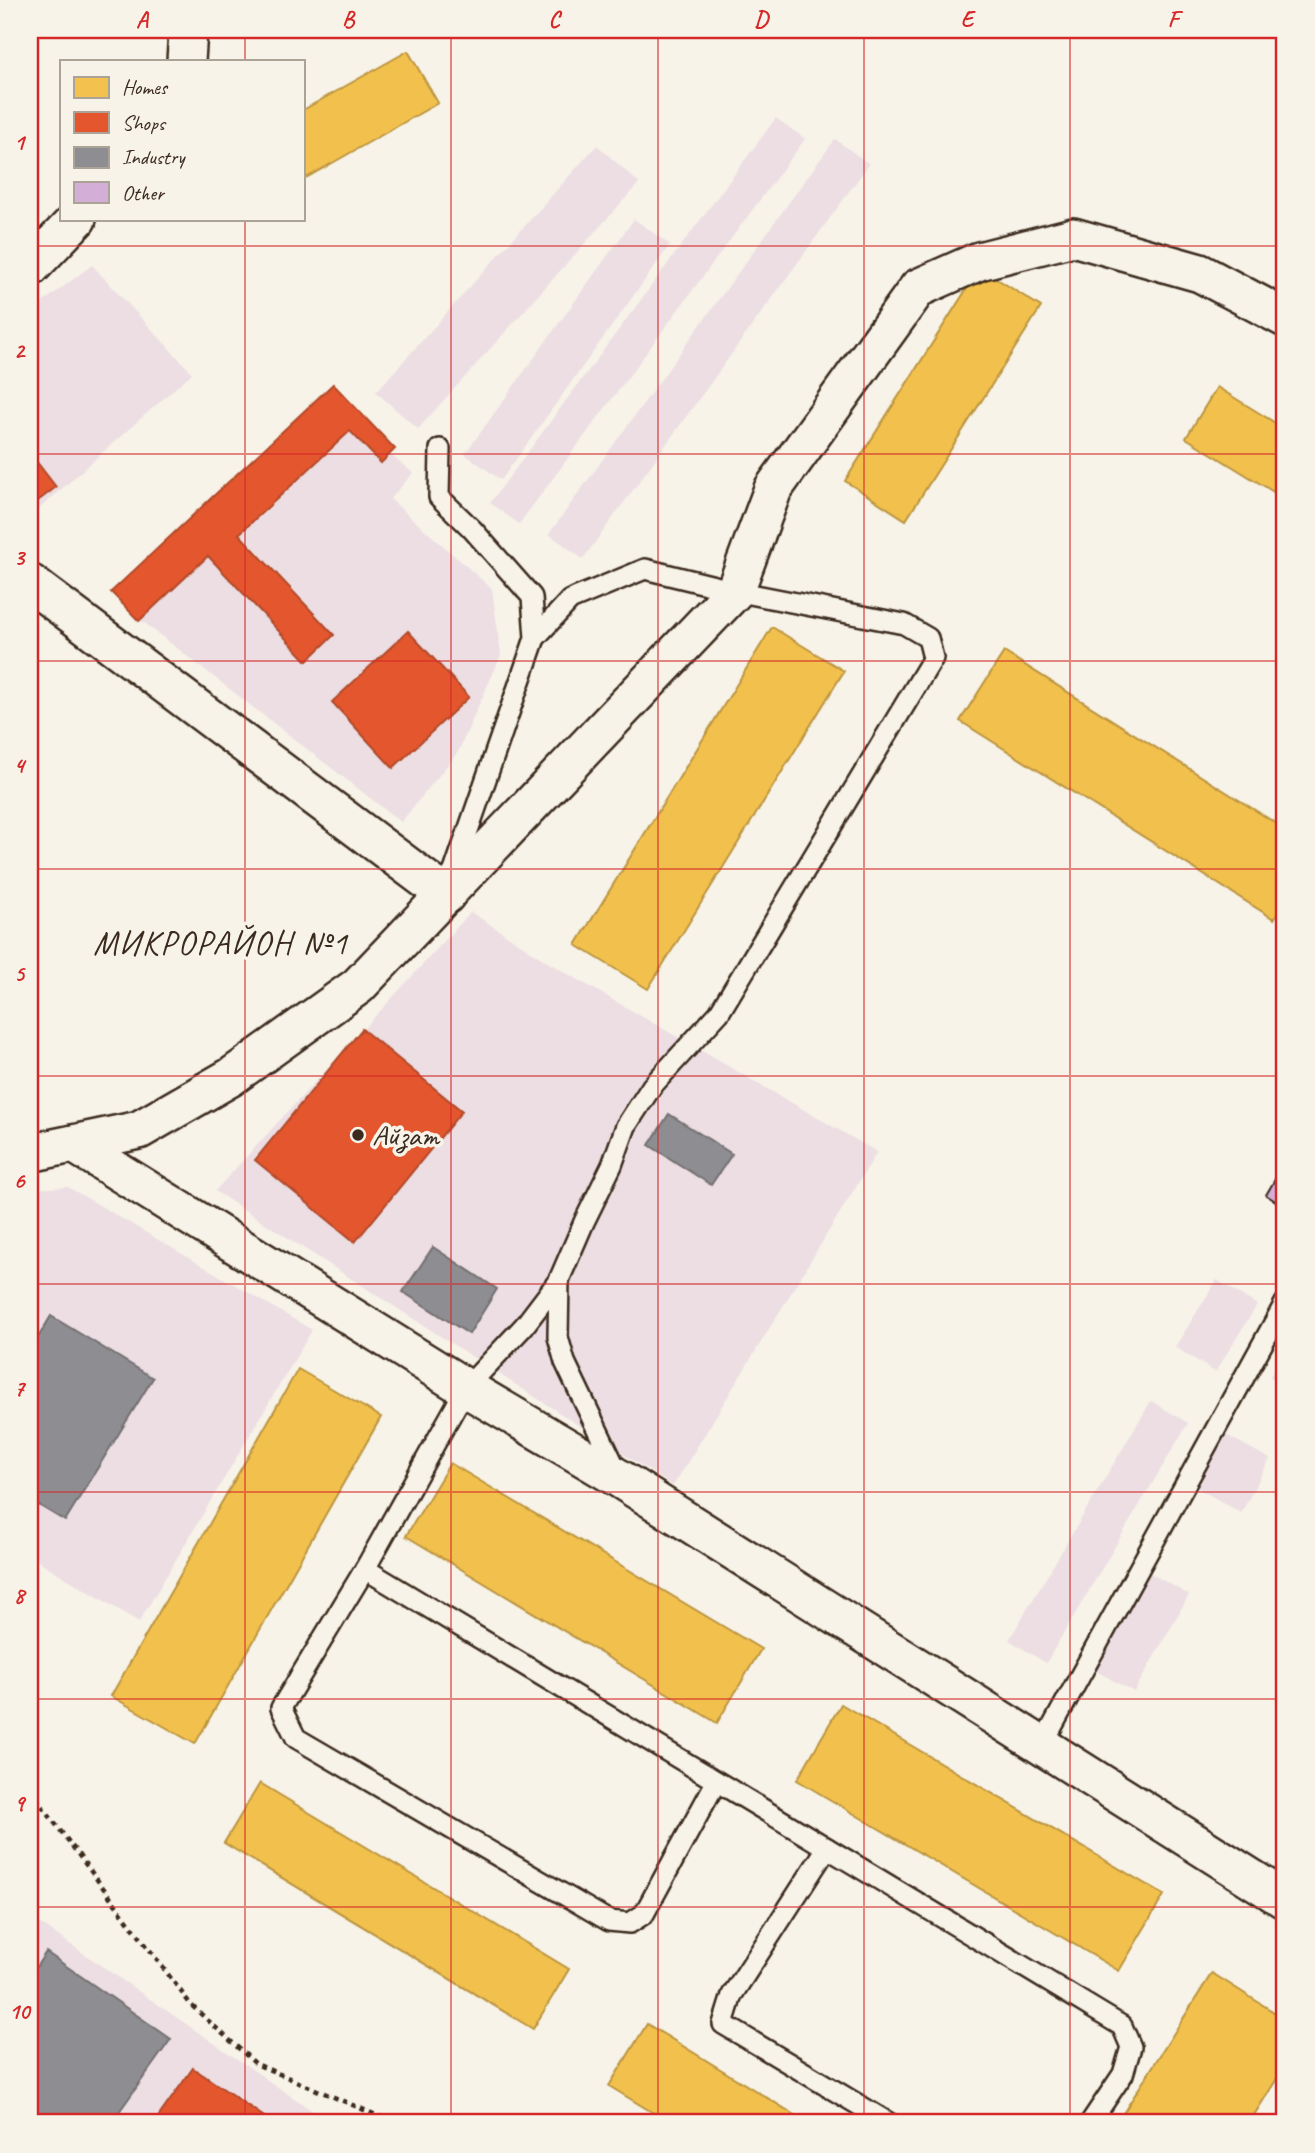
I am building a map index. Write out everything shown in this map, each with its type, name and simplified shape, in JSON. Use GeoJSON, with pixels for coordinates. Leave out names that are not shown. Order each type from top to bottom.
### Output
{"type":"FeatureCollection","features":[{"type":"Feature","properties":{"kind":"street"},"geometry":{"type":"LineString","coordinates":[[186,60],[188,30]]}},
{"type":"Feature","properties":{"kind":"street"},"geometry":{"type":"LineString","coordinates":[[30,268],[76,220]]}},
{"type":"Feature","properties":{"kind":"street"},"geometry":{"type":"LineString","coordinates":[[30,1153],[139,1130],[231,1077],[358,986],[735,591],[773,489],[918,288],[978,261],[1073,237],[1200,273],[1285,318]]}},
{"type":"Feature","properties":{"kind":"street"},"geometry":{"type":"LineString","coordinates":[[30,583],[446,895]]}},
{"type":"Feature","properties":{"kind":"street"},"geometry":{"type":"LineString","coordinates":[[74,1144],[466,1388],[620,1479],[1284,1899]]}},
{"type":"Feature","properties":{"kind":"lane"},"geometry":{"type":"LineString","coordinates":[[440,449],[439,497],[472,529],[531,597],[535,638]]}},
{"type":"Feature","properties":{"kind":"lane"},"geometry":{"type":"LineString","coordinates":[[446,895],[535,638],[570,600],[645,569],[735,591],[904,624],[928,638],[933,658],[719,1013],[652,1086],[626,1126],[612,1165],[583,1222],[559,1280],[524,1326],[466,1388],[365,1569],[281,1708],[296,1738],[609,1921],[630,1923],[644,1914],[716,1782]]}},
{"type":"Feature","properties":{"kind":"lane"},"geometry":{"type":"LineString","coordinates":[[559,1280],[558,1337],[565,1362],[620,1479]]}},
{"type":"Feature","properties":{"kind":"lane"},"geometry":{"type":"LineString","coordinates":[[1041,1747],[1285,1303]]}},
{"type":"Feature","properties":{"kind":"lane"},"geometry":{"type":"LineString","coordinates":[[365,1569],[1122,2026],[1131,2047],[1123,2074],[1090,2123]]}},
{"type":"Feature","properties":{"kind":"lane"},"geometry":{"type":"LineString","coordinates":[[827,1848],[732,1995],[723,2024],[889,2123]]}},
{"type":"Feature","properties":{"kind":"path"},"geometry":{"type":"LineString","coordinates":[[30,1790],[191,2006],[256,2064],[395,2123]]}},
{"type":"Feature","properties":{"kind":"shaded area"},"geometry":{"type":"Polygon","coordinates":[[[776,118],[805,139],[519,524],[490,503],[776,118]]]}},
{"type":"Feature","properties":{"kind":"shaded area"},"geometry":{"type":"Polygon","coordinates":[[[835,139],[869,164],[583,559],[549,534],[835,139]]]}},
{"type":"Feature","properties":{"kind":"shaded area"},"geometry":{"type":"Polygon","coordinates":[[[597,145],[639,183],[418,429],[376,392],[597,145]]]}},
{"type":"Feature","properties":{"kind":"shaded area"},"geometry":{"type":"Polygon","coordinates":[[[634,219],[670,245],[501,480],[465,454],[634,219]]]}},
{"type":"Feature","properties":{"kind":"shaded area"},"geometry":{"type":"Polygon","coordinates":[[[92,265],[192,373],[30,517],[30,312],[92,265]]]}},
{"type":"Feature","properties":{"kind":"shaded area"},"geometry":{"type":"Polygon","coordinates":[[[343,416],[413,473],[390,499],[492,589],[501,655],[458,752],[401,822],[129,611],[343,416]]]}},
{"type":"Feature","properties":{"kind":"shaded area"},"geometry":{"type":"Polygon","coordinates":[[[471,912],[549,963],[877,1152],[673,1486],[215,1191],[471,912]]]}},
{"type":"Feature","properties":{"kind":"shaded area"},"geometry":{"type":"Polygon","coordinates":[[[68,1187],[312,1330],[139,1622],[30,1556],[30,1189],[68,1187]]]}},
{"type":"Feature","properties":{"kind":"shaded area"},"geometry":{"type":"Polygon","coordinates":[[[1217,1280],[1257,1305],[1215,1372],[1175,1347],[1217,1280]]]}},
{"type":"Feature","properties":{"kind":"shaded area"},"geometry":{"type":"Polygon","coordinates":[[[1285,1346],[1285,1385],[1270,1377],[1285,1346]]]}},
{"type":"Feature","properties":{"kind":"shaded area"},"geometry":{"type":"Polygon","coordinates":[[[1151,1401],[1188,1423],[1046,1663],[1009,1640],[1151,1401]]]}},
{"type":"Feature","properties":{"kind":"shaded area"},"geometry":{"type":"Polygon","coordinates":[[[1226,1435],[1270,1459],[1241,1513],[1196,1487],[1226,1435]]]}},
{"type":"Feature","properties":{"kind":"shaded area"},"geometry":{"type":"Polygon","coordinates":[[[1150,1573],[1189,1595],[1134,1692],[1096,1671],[1150,1573]]]}},
{"type":"Feature","properties":{"kind":"shaded area"},"geometry":{"type":"Polygon","coordinates":[[[30,1917],[32,1918],[330,2123],[30,2123],[30,1917]]]}},
{"type":"Feature","properties":{"kind":"building: Homes"},"geometry":{"type":"Polygon","coordinates":[[[408,51],[438,103],[306,178],[304,109],[408,51]]]}},
{"type":"Feature","properties":{"kind":"building: Homes"},"geometry":{"type":"Polygon","coordinates":[[[980,268],[1041,307],[906,520],[845,481],[980,268]]]}},
{"type":"Feature","properties":{"kind":"building: Homes"},"geometry":{"type":"Polygon","coordinates":[[[1217,387],[1285,429],[1285,499],[1186,438],[1217,387]]]}},
{"type":"Feature","properties":{"kind":"building: Homes"},"geometry":{"type":"Polygon","coordinates":[[[772,627],[844,671],[648,989],[576,945],[772,627]]]}},
{"type":"Feature","properties":{"kind":"building: Homes"},"geometry":{"type":"Polygon","coordinates":[[[1004,652],[1285,829],[1285,901],[1274,919],[960,721],[1004,652]]]}},
{"type":"Feature","properties":{"kind":"building: Homes"},"geometry":{"type":"Polygon","coordinates":[[[298,1369],[381,1417],[195,1744],[111,1696],[298,1369]]]}},
{"type":"Feature","properties":{"kind":"building: Homes"},"geometry":{"type":"Polygon","coordinates":[[[450,1463],[761,1649],[717,1723],[406,1536],[450,1463]]]}},
{"type":"Feature","properties":{"kind":"building: Homes"},"geometry":{"type":"Polygon","coordinates":[[[841,1704],[1164,1895],[1119,1971],[797,1780],[841,1704]]]}},
{"type":"Feature","properties":{"kind":"building: Homes"},"geometry":{"type":"Polygon","coordinates":[[[260,1783],[569,1969],[533,2029],[224,1843],[260,1783]]]}},
{"type":"Feature","properties":{"kind":"building: Homes"},"geometry":{"type":"Polygon","coordinates":[[[1212,1973],[1285,2019],[1285,2066],[1249,2123],[1117,2123],[1212,1973]]]}},
{"type":"Feature","properties":{"kind":"building: Homes"},"geometry":{"type":"Polygon","coordinates":[[[647,2024],[808,2123],[670,2123],[609,2086],[647,2024]]]}},
{"type":"Feature","properties":{"kind":"building: Shops"},"geometry":{"type":"Polygon","coordinates":[[[333,384],[395,449],[381,463],[350,431],[239,534],[334,635],[307,661],[208,556],[139,621],[111,592],[333,384]]]}},
{"type":"Feature","properties":{"kind":"building: Shops"},"geometry":{"type":"Polygon","coordinates":[[[30,453],[56,487],[30,507],[30,453]]]}},
{"type":"Feature","properties":{"kind":"building: Shops"},"geometry":{"type":"Polygon","coordinates":[[[408,631],[469,697],[393,768],[332,702],[408,631]]]}},
{"type":"Feature","properties":{"kind":"building: Shops","name":"Айзат"},"geometry":{"type":"Polygon","coordinates":[[[362,1029],[462,1111],[355,1242],[255,1160],[362,1029]]]}},
{"type":"Feature","properties":{"kind":"building: Shops"},"geometry":{"type":"Polygon","coordinates":[[[193,2068],[273,2123],[154,2123],[193,2068]]]}},
{"type":"Feature","properties":{"kind":"building: Industry"},"geometry":{"type":"Polygon","coordinates":[[[669,1114],[732,1154],[711,1185],[649,1145],[669,1114]]]}},
{"type":"Feature","properties":{"kind":"building: Industry"},"geometry":{"type":"Polygon","coordinates":[[[433,1247],[497,1289],[469,1334],[403,1292],[433,1247]]]}},
{"type":"Feature","properties":{"kind":"building: Industry"},"geometry":{"type":"Polygon","coordinates":[[[51,1316],[153,1378],[65,1521],[30,1500],[30,1351],[51,1316]]]}},
{"type":"Feature","properties":{"kind":"building: Industry"},"geometry":{"type":"Polygon","coordinates":[[[46,1952],[171,2039],[111,2123],[30,2123],[30,1976],[46,1952]]]}},
{"type":"Feature","properties":{"kind":"building: Other"},"geometry":{"type":"Polygon","coordinates":[[[1285,1162],[1285,1207],[1266,1195],[1285,1162]]]}},
{"type":"Feature","properties":{"kind":"place","name":"Айзат"},"geometry":{"type":"Point","coordinates":[358,1135]}},
{"type":"Feature","properties":{"kind":"district","name":"МИКРОРАЙОН №1"},"geometry":{"type":"Point","coordinates":[221,943]}}]}
